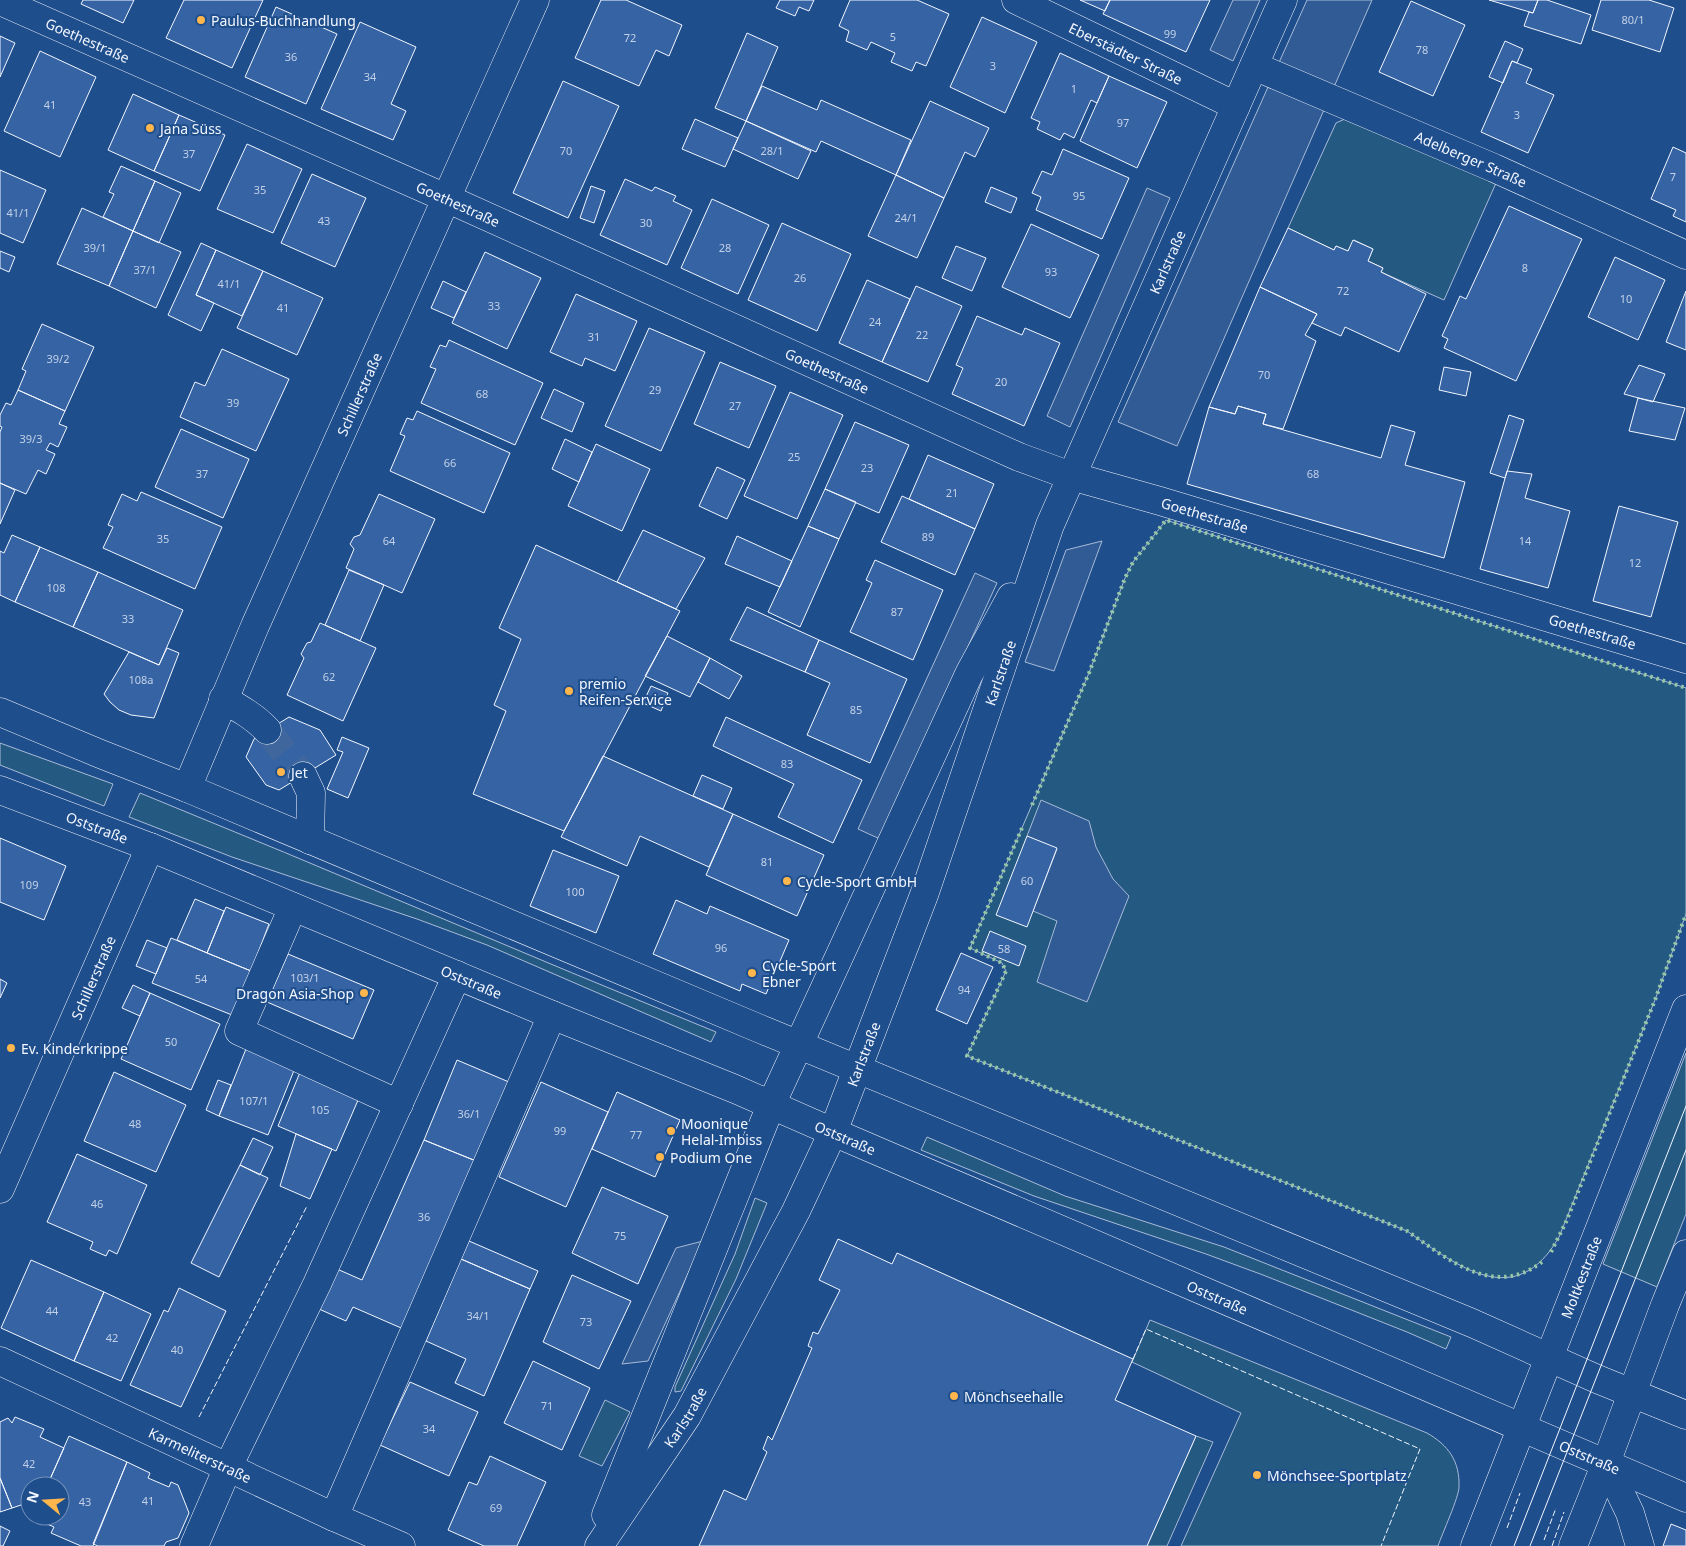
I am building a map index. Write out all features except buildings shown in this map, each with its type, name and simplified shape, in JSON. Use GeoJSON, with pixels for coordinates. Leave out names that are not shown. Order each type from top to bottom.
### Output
{"type":"FeatureCollection","features":[{"type":"Feature","properties":{"kind":"street","name":"Schillerstraße"},"geometry":{"type":"LineString","coordinates":[[187,788],[223,699],[535,0]]}},
{"type":"Feature","properties":{"kind":"street","name":"Eberstädter Straße"},"geometry":{"type":"LineString","coordinates":[[1016,0],[1236,106]]}},
{"type":"Feature","properties":{"kind":"street","name":"Karlstraße"},"geometry":{"type":"LineString","coordinates":[[598,1546],[687,1416],[796,1211],[833,1132],[924,895],[1050,525],[1070,476],[1283,0]]}},
{"type":"Feature","properties":{"kind":"street","name":"Goethestraße"},"geometry":{"type":"LineString","coordinates":[[0,1],[446,198],[1019,457],[1070,476],[1160,501],[1686,659]]}},
{"type":"Feature","properties":{"kind":"street","name":"Adelberger Straße"},"geometry":{"type":"LineString","coordinates":[[1254,66],[1494,168],[1686,255]]}},
{"type":"Feature","properties":{"kind":"street","name":"Karlstraße"},"geometry":{"type":"LineString","coordinates":[[598,1546],[605,1519],[771,1105],[969,674],[1050,525]]}},
{"type":"Feature","properties":{"kind":"street"},"geometry":{"type":"LineString","coordinates":[[223,699],[239,708],[267,730]]}},
{"type":"Feature","properties":{"kind":"street"},"geometry":{"type":"LineString","coordinates":[[0,712],[1472,1323],[1686,1415]]}},
{"type":"Feature","properties":{"kind":"street"},"geometry":{"type":"LineString","coordinates":[[303,776],[311,793],[310,840]]}},
{"type":"Feature","properties":{"kind":"street","name":"Oststraße"},"geometry":{"type":"LineString","coordinates":[[0,790],[150,847],[552,1016],[735,1088],[833,1132],[1686,1498]]}},
{"type":"Feature","properties":{"kind":"street","name":"Schillerstraße"},"geometry":{"type":"LineString","coordinates":[[0,1189],[150,847]]}},
{"type":"Feature","properties":{"kind":"street"},"geometry":{"type":"LineString","coordinates":[[293,907],[239,1031],[399,1104]]}},
{"type":"Feature","properties":{"kind":"street"},"geometry":{"type":"LineString","coordinates":[[194,1546],[228,1467],[317,1284],[457,976]]}},
{"type":"Feature","properties":{"kind":"street","name":"Moltkestraße"},"geometry":{"type":"LineString","coordinates":[[1475,1546],[1686,1009]]}},
{"type":"Feature","properties":{"kind":"street"},"geometry":{"type":"LineString","coordinates":[[334,1517],[552,1016]]}},
{"type":"Feature","properties":{"kind":"street"},"geometry":{"type":"LineString","coordinates":[[1573,1546],[1686,1254]]}},
{"type":"Feature","properties":{"kind":"street","name":"Karmeliterstraße"},"geometry":{"type":"LineString","coordinates":[[0,1361],[334,1517],[401,1546]]}},
{"type":"Feature","properties":{"kind":"street"},"geometry":{"type":"LineString","coordinates":[[1606,1463],[1630,1513],[1640,1546]]}},
{"type":"Feature","properties":{"kind":"shaded area"},"geometry":{"type":"Polygon","coordinates":[[[1233,0],[1260,0],[1233,61],[1210,50],[1233,0]]]}},
{"type":"Feature","properties":{"kind":"shaded area"},"geometry":{"type":"Polygon","coordinates":[[[1307,0],[1372,0],[1177,446],[1118,422],[1307,0]]]}},
{"type":"Feature","properties":{"kind":"shaded area"},"geometry":{"type":"Polygon","coordinates":[[[1347,118],[1496,183],[1444,300],[1381,272],[1383,268],[1368,261],[1373,249],[1354,240],[1348,251],[1336,246],[1334,250],[1288,228],[1336,123],[1347,118]]]}},
{"type":"Feature","properties":{"kind":"shaded area"},"geometry":{"type":"Polygon","coordinates":[[[1147,188],[1170,198],[1070,427],[1047,416],[1147,188]]]}},
{"type":"Feature","properties":{"kind":"shaded area"},"geometry":{"type":"Polygon","coordinates":[[[1166,520],[1686,688],[1686,914],[1655,1000],[1559,1237],[1542,1260],[1524,1273],[1506,1278],[1486,1276],[1447,1258],[1407,1231],[967,1056],[1006,971],[1002,963],[970,948],[1089,673],[1125,578],[1133,562],[1166,520]]]}},
{"type":"Feature","properties":{"kind":"shaded area"},"geometry":{"type":"Polygon","coordinates":[[[1102,541],[1054,671],[1025,662],[1066,550],[1102,541]]]}},
{"type":"Feature","properties":{"kind":"shaded area"},"geometry":{"type":"Polygon","coordinates":[[[975,573],[997,583],[880,839],[858,829],[975,573]]]}},
{"type":"Feature","properties":{"kind":"shaded area"},"geometry":{"type":"Polygon","coordinates":[[[0,743],[113,784],[104,806],[0,765],[0,743]]]}},
{"type":"Feature","properties":{"kind":"shaded area"},"geometry":{"type":"Polygon","coordinates":[[[140,793],[716,1032],[711,1042],[487,945],[417,919],[232,857],[129,817],[140,793]]]}},
{"type":"Feature","properties":{"kind":"shaded area"},"geometry":{"type":"Polygon","coordinates":[[[1041,800],[1089,821],[1096,847],[1113,879],[1129,896],[1087,1002],[1037,982],[1057,921],[1033,911],[1057,849],[1027,836],[1041,800]]]}},
{"type":"Feature","properties":{"kind":"shaded area"},"geometry":{"type":"Polygon","coordinates":[[[1686,1053],[1686,1214],[1657,1287],[1603,1264],[1686,1053]]]}},
{"type":"Feature","properties":{"kind":"shaded area"},"geometry":{"type":"Polygon","coordinates":[[[927,1137],[1065,1196],[1224,1247],[1451,1337],[1446,1349],[1263,1275],[1034,1196],[921,1150],[927,1137]]]}},
{"type":"Feature","properties":{"kind":"shaded area"},"geometry":{"type":"Polygon","coordinates":[[[755,1198],[767,1203],[736,1279],[681,1391],[675,1392],[675,1387],[735,1254],[755,1198]]]}},
{"type":"Feature","properties":{"kind":"shaded area"},"geometry":{"type":"Polygon","coordinates":[[[703,1241],[648,1361],[622,1364],[676,1248],[703,1241]]]}},
{"type":"Feature","properties":{"kind":"shaded area"},"geometry":{"type":"Polygon","coordinates":[[[1150,1320],[1427,1433],[1441,1443],[1455,1462],[1459,1487],[1438,1546],[1181,1546],[1241,1413],[1132,1362],[1150,1320]]]}},
{"type":"Feature","properties":{"kind":"shaded area"},"geometry":{"type":"Polygon","coordinates":[[[605,1400],[630,1412],[602,1466],[579,1456],[605,1400]]]}},
{"type":"Feature","properties":{"kind":"shaded area"},"geometry":{"type":"Polygon","coordinates":[[[1196,1436],[1213,1442],[1167,1546],[1147,1546],[1196,1436]]]}},
{"type":"Feature","properties":{"kind":"tunnel"},"geometry":{"type":"LineString","coordinates":[[267,730],[303,776]]}},
{"type":"Feature","properties":{"kind":"tram line"},"geometry":{"type":"LineString","coordinates":[[1514,1546],[1686,1106]]}},
{"type":"Feature","properties":{"kind":"tram line"},"geometry":{"type":"LineString","coordinates":[[1530,1546],[1686,1150]]}},
{"type":"Feature","properties":{"kind":"hedge"},"geometry":{"type":"LineString","coordinates":[[1032,805],[1089,673],[1125,578],[1133,562],[1166,520],[1686,688]]}},
{"type":"Feature","properties":{"kind":"hedge"},"geometry":{"type":"LineString","coordinates":[[1022,828],[970,948],[1002,963],[1006,971],[967,1056],[1407,1231],[1455,1263],[1472,1271],[1489,1276],[1506,1277],[1524,1272],[1542,1262]]}},
{"type":"Feature","properties":{"kind":"hedge"},"geometry":{"type":"LineString","coordinates":[[1551,1252],[1566,1222],[1655,1000],[1686,914]]}},
{"type":"Feature","properties":{"kind":"fence"},"geometry":{"type":"LineString","coordinates":[[199,1417],[307,1206]]}},
{"type":"Feature","properties":{"kind":"fence"},"geometry":{"type":"LineString","coordinates":[[1133,1359],[1146,1329],[1420,1449],[1381,1546]]}},
{"type":"Feature","properties":{"kind":"fence"},"geometry":{"type":"LineString","coordinates":[[1507,1528],[1520,1493]]}},
{"type":"Feature","properties":{"kind":"fence"},"geometry":{"type":"LineString","coordinates":[[1544,1540],[1556,1508]]}},
{"type":"Feature","properties":{"kind":"fence"},"geometry":{"type":"LineString","coordinates":[[1552,1546],[1564,1512]]}},
{"type":"Feature","properties":{"kind":"place","name":"Paulus-Buchhandlung"},"geometry":{"type":"Point","coordinates":[201,20]}},
{"type":"Feature","properties":{"kind":"place","name":"Jana Süss"},"geometry":{"type":"Point","coordinates":[150,128]}},
{"type":"Feature","properties":{"kind":"place","name":"premio Reifen-Service"},"geometry":{"type":"Point","coordinates":[569,691]}},
{"type":"Feature","properties":{"kind":"place","name":"Jet"},"geometry":{"type":"Point","coordinates":[281,772]}},
{"type":"Feature","properties":{"kind":"place","name":"Cycle-Sport GmbH"},"geometry":{"type":"Point","coordinates":[787,881]}},
{"type":"Feature","properties":{"kind":"place","name":"Cycle-Sport Ebner"},"geometry":{"type":"Point","coordinates":[752,973]}},
{"type":"Feature","properties":{"kind":"place","name":"Dragon Asia-Shop"},"geometry":{"type":"Point","coordinates":[364,993]}},
{"type":"Feature","properties":{"kind":"place","name":"Ev. Kinderkrippe"},"geometry":{"type":"Point","coordinates":[11,1048]}},
{"type":"Feature","properties":{"kind":"place","name":"Moonique Helal-Imbiss"},"geometry":{"type":"Point","coordinates":[671,1131]}},
{"type":"Feature","properties":{"kind":"place","name":"Podium One"},"geometry":{"type":"Point","coordinates":[660,1157]}},
{"type":"Feature","properties":{"kind":"place","name":"Mönchseehalle"},"geometry":{"type":"Point","coordinates":[954,1396]}},
{"type":"Feature","properties":{"kind":"place","name":"Mönchsee-Sportplatz"},"geometry":{"type":"Point","coordinates":[1257,1475]}}]}
